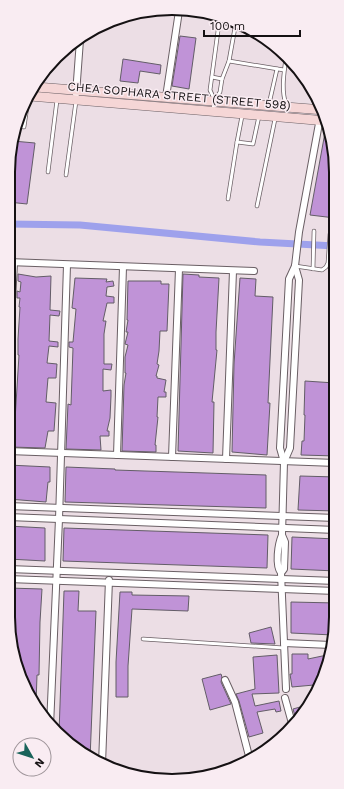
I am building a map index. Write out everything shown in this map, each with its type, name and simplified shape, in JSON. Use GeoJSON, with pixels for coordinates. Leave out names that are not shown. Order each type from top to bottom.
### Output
{"type":"FeatureCollection","features":[{"type":"Feature","properties":{"kind":"main road","name":"CHEA SOPHARA STREET (STREET 598)"},"geometry":{"type":"LineString","coordinates":[[40,87],[316,109]]}},
{"type":"Feature","properties":{"kind":"main road","name":"CHEA SOPHARA STREET (STREET 598)"},"geometry":{"type":"LineString","coordinates":[[34,96],[321,121]]}},
{"type":"Feature","properties":{"kind":"street"},"geometry":{"type":"LineString","coordinates":[[166,97],[178,15]]}},
{"type":"Feature","properties":{"kind":"street"},"geometry":{"type":"LineString","coordinates":[[76,99],[80,45]]}},
{"type":"Feature","properties":{"kind":"street"},"geometry":{"type":"LineString","coordinates":[[286,689],[281,576],[278,569],[279,541],[282,536],[284,462],[280,448],[289,279],[295,266],[299,232],[322,125]]}},
{"type":"Feature","properties":{"kind":"street"},"geometry":{"type":"LineString","coordinates":[[15,263],[254,272]]}},
{"type":"Feature","properties":{"kind":"street"},"geometry":{"type":"LineString","coordinates":[[50,717],[59,519],[67,265]]}},
{"type":"Feature","properties":{"kind":"street"},"geometry":{"type":"LineString","coordinates":[[284,462],[290,448],[299,280],[295,266]]}},
{"type":"Feature","properties":{"kind":"street"},"geometry":{"type":"LineString","coordinates":[[117,455],[123,267]]}},
{"type":"Feature","properties":{"kind":"street"},"geometry":{"type":"LineString","coordinates":[[172,457],[179,269]]}},
{"type":"Feature","properties":{"kind":"street"},"geometry":{"type":"LineString","coordinates":[[226,459],[233,271]]}},
{"type":"Feature","properties":{"kind":"street"},"geometry":{"type":"LineString","coordinates":[[288,305],[298,305]]}},
{"type":"Feature","properties":{"kind":"street"},"geometry":{"type":"LineString","coordinates":[[285,352],[295,353]]}},
{"type":"Feature","properties":{"kind":"street"},"geometry":{"type":"LineString","coordinates":[[15,451],[329,463]]}},
{"type":"Feature","properties":{"kind":"street"},"geometry":{"type":"LineString","coordinates":[[15,506],[329,518]]}},
{"type":"Feature","properties":{"kind":"street"},"geometry":{"type":"LineString","coordinates":[[23,518],[24,506]]}},
{"type":"Feature","properties":{"kind":"street"},"geometry":{"type":"LineString","coordinates":[[98,509],[98,521]]}},
{"type":"Feature","properties":{"kind":"street"},"geometry":{"type":"LineString","coordinates":[[174,512],[174,524]]}},
{"type":"Feature","properties":{"kind":"street"},"geometry":{"type":"LineString","coordinates":[[245,526],[246,515]]}},
{"type":"Feature","properties":{"kind":"street"},"geometry":{"type":"LineString","coordinates":[[15,517],[329,529]]}},
{"type":"Feature","properties":{"kind":"street"},"geometry":{"type":"LineString","coordinates":[[324,518],[324,529]]}},
{"type":"Feature","properties":{"kind":"street"},"geometry":{"type":"LineString","coordinates":[[15,569],[195,576],[281,576],[329,580]]}},
{"type":"Feature","properties":{"kind":"street"},"geometry":{"type":"LineString","coordinates":[[102,758],[109,573]]}},
{"type":"Feature","properties":{"kind":"street"},"geometry":{"type":"LineString","coordinates":[[194,586],[195,576]]}},
{"type":"Feature","properties":{"kind":"street"},"geometry":{"type":"LineString","coordinates":[[15,579],[329,591]]}},
{"type":"Feature","properties":{"kind":"street"},"geometry":{"type":"LineString","coordinates":[[284,646],[327,645]]}},
{"type":"Feature","properties":{"kind":"street"},"geometry":{"type":"LineString","coordinates":[[225,680],[235,702],[249,754]]}},
{"type":"Feature","properties":{"kind":"street"},"geometry":{"type":"LineString","coordinates":[[285,698],[291,720]]}},
{"type":"Feature","properties":{"kind":"lane"},"geometry":{"type":"LineString","coordinates":[[213,112],[214,101],[210,90],[219,22]]}},
{"type":"Feature","properties":{"kind":"lane"},"geometry":{"type":"LineString","coordinates":[[214,101],[220,92],[222,79],[229,61],[235,28]]}},
{"type":"Feature","properties":{"kind":"lane"},"geometry":{"type":"LineString","coordinates":[[229,61],[284,70]]}},
{"type":"Feature","properties":{"kind":"lane"},"geometry":{"type":"LineString","coordinates":[[285,63],[283,79],[284,96],[287,107]]}},
{"type":"Feature","properties":{"kind":"lane"},"geometry":{"type":"LineString","coordinates":[[268,105],[277,69]]}},
{"type":"Feature","properties":{"kind":"lane"},"geometry":{"type":"LineString","coordinates":[[212,77],[222,79]]}},
{"type":"Feature","properties":{"kind":"lane"},"geometry":{"type":"LineString","coordinates":[[48,172],[57,98]]}},
{"type":"Feature","properties":{"kind":"lane"},"geometry":{"type":"LineString","coordinates":[[66,175],[76,99]]}},
{"type":"Feature","properties":{"kind":"lane"},"geometry":{"type":"LineString","coordinates":[[228,199],[244,103]]}},
{"type":"Feature","properties":{"kind":"lane"},"geometry":{"type":"LineString","coordinates":[[21,127],[24,127],[26,115]]}},
{"type":"Feature","properties":{"kind":"lane"},"geometry":{"type":"LineString","coordinates":[[237,142],[253,144],[258,116]]}},
{"type":"Feature","properties":{"kind":"lane"},"geometry":{"type":"LineString","coordinates":[[257,206],[276,117]]}},
{"type":"Feature","properties":{"kind":"lane"},"geometry":{"type":"LineString","coordinates":[[313,269],[314,231]]}},
{"type":"Feature","properties":{"kind":"lane"},"geometry":{"type":"LineString","coordinates":[[295,266],[322,270],[328,263],[329,248]]}},
{"type":"Feature","properties":{"kind":"lane"},"geometry":{"type":"LineString","coordinates":[[143,639],[284,646]]}},
{"type":"Feature","properties":{"kind":"building"},"geometry":{"type":"Polygon","coordinates":[[[180,36],[196,38],[189,89],[172,86],[180,36]]]}},
{"type":"Feature","properties":{"kind":"building"},"geometry":{"type":"Polygon","coordinates":[[[123,59],[161,65],[160,74],[140,71],[138,83],[120,81],[123,59]]]}},
{"type":"Feature","properties":{"kind":"building"},"geometry":{"type":"Polygon","coordinates":[[[325,134],[329,162],[329,217],[310,215],[325,134]]]}},
{"type":"Feature","properties":{"kind":"building"},"geometry":{"type":"Polygon","coordinates":[[[18,141],[35,143],[27,204],[15,203],[15,162],[18,141]]]}},
{"type":"Feature","properties":{"kind":"building"},"geometry":{"type":"Polygon","coordinates":[[[18,274],[36,277],[51,276],[50,310],[60,311],[59,316],[50,315],[49,341],[58,342],[58,347],[49,346],[47,363],[57,364],[56,378],[48,378],[46,402],[56,403],[54,431],[48,431],[45,448],[15,447],[20,307],[20,298],[17,298],[17,291],[20,292],[21,282],[18,281],[18,274]]]}},
{"type":"Feature","properties":{"kind":"building"},"geometry":{"type":"Polygon","coordinates":[[[183,274],[199,275],[199,277],[219,278],[216,332],[217,350],[212,402],[214,402],[213,453],[178,451],[183,274]]]}},
{"type":"Feature","properties":{"kind":"building"},"geometry":{"type":"Polygon","coordinates":[[[75,278],[107,279],[106,282],[113,281],[114,286],[107,287],[106,296],[114,297],[114,303],[107,303],[103,321],[106,321],[104,334],[104,364],[112,364],[111,370],[103,369],[103,391],[111,390],[111,396],[110,418],[107,431],[109,431],[109,436],[100,436],[101,450],[66,449],[68,404],[71,405],[73,348],[69,347],[69,342],[73,342],[76,309],[72,308],[75,278]]]}},
{"type":"Feature","properties":{"kind":"building"},"geometry":{"type":"Polygon","coordinates":[[[240,278],[256,279],[255,296],[273,297],[267,455],[232,452],[234,364],[240,278]]]}},
{"type":"Feature","properties":{"kind":"building"},"geometry":{"type":"Polygon","coordinates":[[[128,281],[161,281],[161,284],[169,284],[167,331],[160,331],[157,364],[159,365],[156,376],[157,378],[166,380],[164,392],[166,392],[166,397],[158,397],[158,417],[155,445],[156,452],[122,451],[124,385],[126,373],[125,357],[128,345],[125,344],[128,332],[126,332],[128,320],[128,281]]]}},
{"type":"Feature","properties":{"kind":"building"},"geometry":{"type":"Polygon","coordinates":[[[305,381],[329,383],[329,456],[301,455],[302,441],[304,441],[305,381]]]}},
{"type":"Feature","properties":{"kind":"building"},"geometry":{"type":"Polygon","coordinates":[[[15,465],[50,467],[50,482],[48,482],[46,502],[15,500],[15,465]]]}},
{"type":"Feature","properties":{"kind":"building"},"geometry":{"type":"Polygon","coordinates":[[[66,467],[266,475],[266,508],[65,502],[66,467]]]}},
{"type":"Feature","properties":{"kind":"building"},"geometry":{"type":"Polygon","coordinates":[[[300,476],[329,477],[329,511],[298,510],[300,476]]]}},
{"type":"Feature","properties":{"kind":"building"},"geometry":{"type":"Polygon","coordinates":[[[15,526],[45,528],[45,561],[15,559],[15,526]]]}},
{"type":"Feature","properties":{"kind":"building"},"geometry":{"type":"Polygon","coordinates":[[[64,528],[268,535],[267,568],[63,561],[64,528]]]}},
{"type":"Feature","properties":{"kind":"building"},"geometry":{"type":"Polygon","coordinates":[[[292,537],[329,539],[329,571],[291,569],[292,537]]]}},
{"type":"Feature","properties":{"kind":"building"},"geometry":{"type":"Polygon","coordinates":[[[15,588],[42,589],[39,675],[37,675],[36,696],[23,667],[18,648],[15,627],[15,588]]]}},
{"type":"Feature","properties":{"kind":"building"},"geometry":{"type":"Polygon","coordinates":[[[64,591],[79,591],[78,611],[96,611],[90,751],[76,742],[59,726],[64,591]]]}},
{"type":"Feature","properties":{"kind":"building"},"geometry":{"type":"Polygon","coordinates":[[[120,592],[132,592],[132,595],[189,596],[188,611],[132,609],[128,666],[128,697],[116,697],[116,662],[120,592]]]}},
{"type":"Feature","properties":{"kind":"building"},"geometry":{"type":"Polygon","coordinates":[[[291,602],[329,603],[328,635],[291,633],[291,602]]]}},
{"type":"Feature","properties":{"kind":"building"},"geometry":{"type":"Polygon","coordinates":[[[271,627],[275,644],[251,643],[249,633],[271,627]]]}},
{"type":"Feature","properties":{"kind":"building"},"geometry":{"type":"Polygon","coordinates":[[[292,654],[308,654],[308,659],[324,656],[313,685],[292,687],[290,674],[292,674],[292,654]]]}},
{"type":"Feature","properties":{"kind":"building"},"geometry":{"type":"Polygon","coordinates":[[[277,655],[279,693],[252,694],[255,706],[279,701],[281,711],[276,712],[275,709],[257,712],[263,733],[249,737],[236,694],[255,689],[253,657],[277,655]]]}},
{"type":"Feature","properties":{"kind":"building"},"geometry":{"type":"Polygon","coordinates":[[[221,674],[221,682],[231,704],[210,710],[202,679],[221,674]]]}},
{"type":"Feature","properties":{"kind":"building"},"geometry":{"type":"Polygon","coordinates":[[[301,707],[295,715],[293,709],[301,707]]]}},
{"type":"Feature","properties":{"kind":"waterway"},"geometry":{"type":"LineString","coordinates":[[15,224],[80,225],[260,242],[329,246]]}}]}
